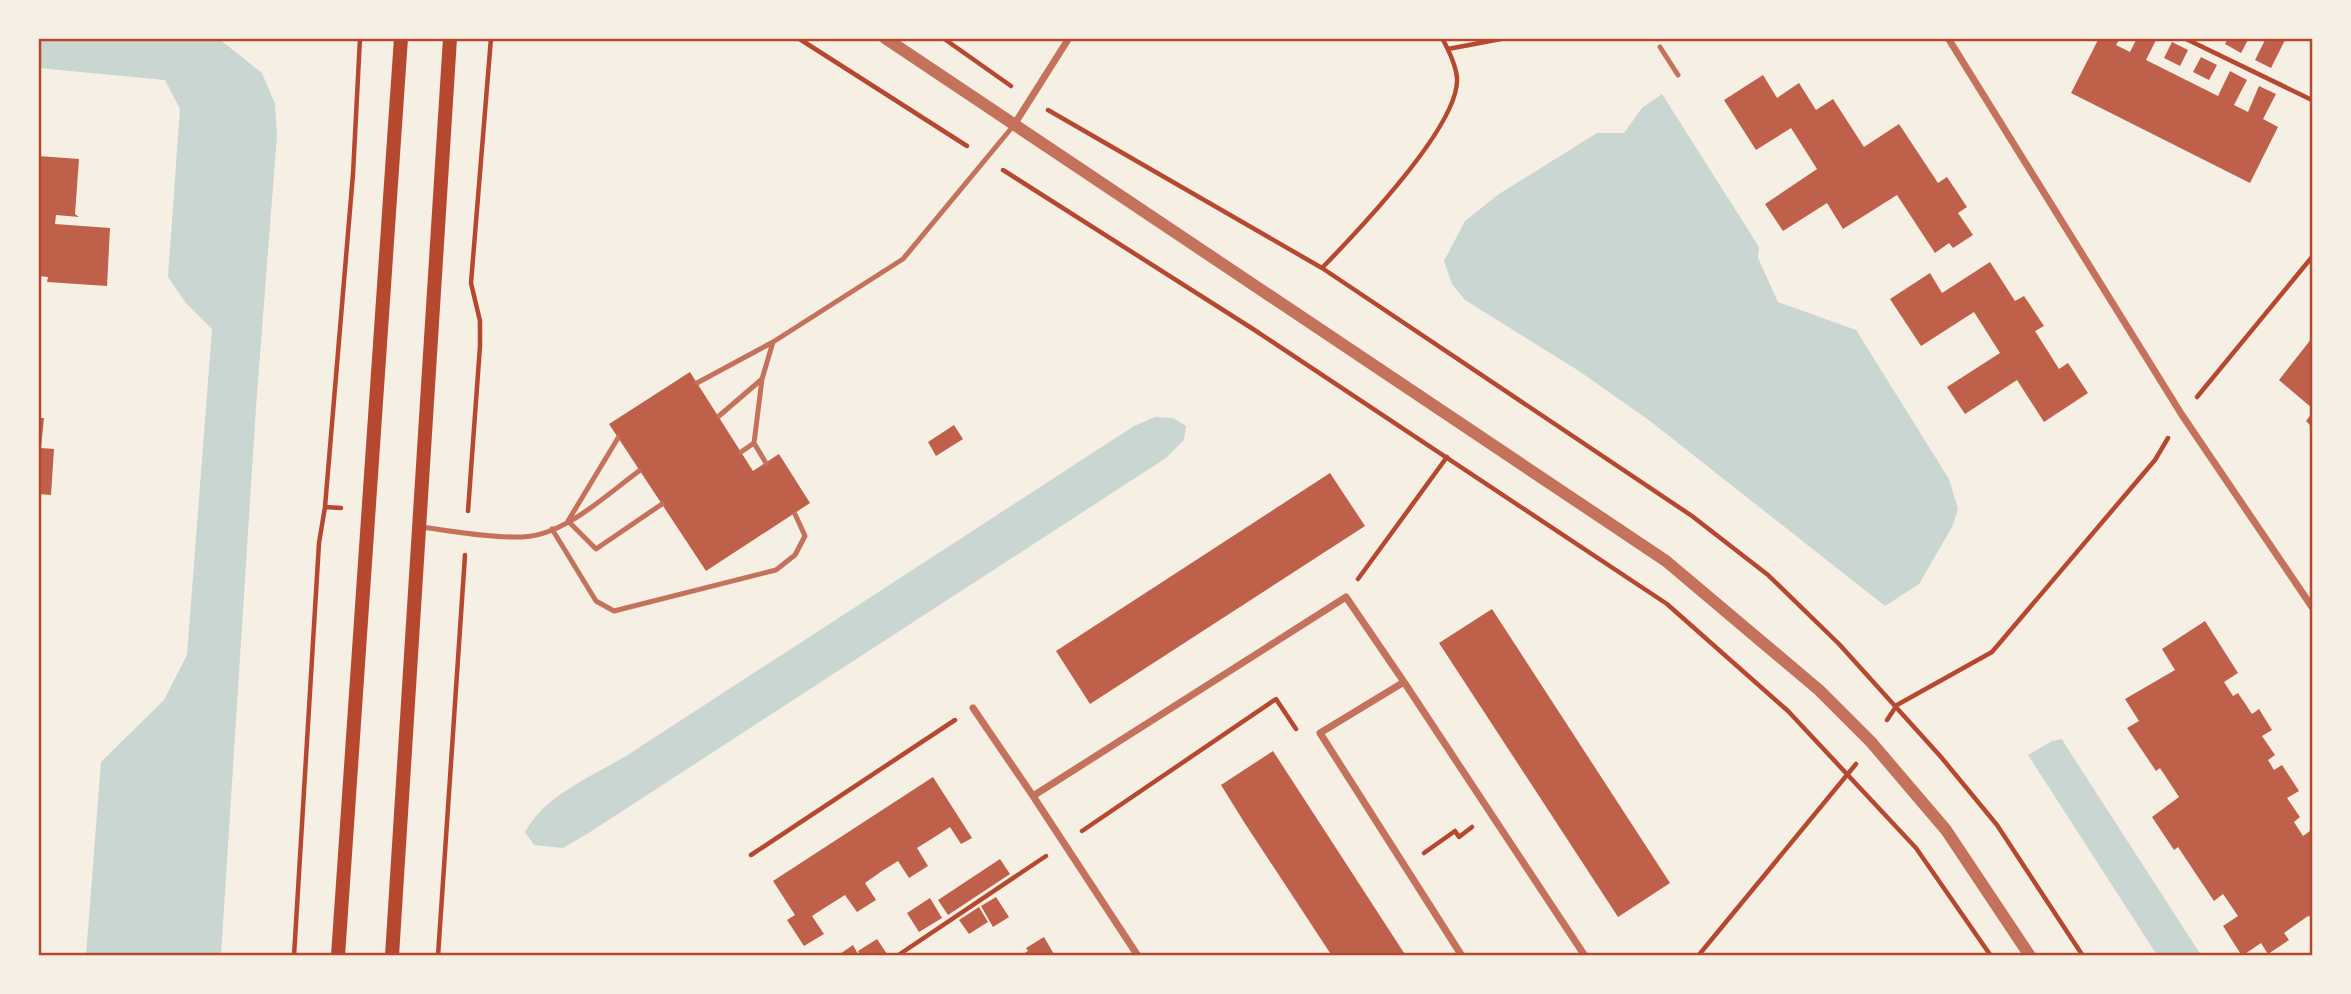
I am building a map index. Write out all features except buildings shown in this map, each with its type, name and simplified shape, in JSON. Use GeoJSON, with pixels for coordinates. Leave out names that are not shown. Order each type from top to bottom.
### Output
{"type":"FeatureCollection","features":[{"type":"Feature","properties":{"kind":"main road"},"geometry":{"type":"LineString","coordinates":[[338,956],[401,38]]}},
{"type":"Feature","properties":{"kind":"main road"},"geometry":{"type":"LineString","coordinates":[[392,956],[450,38]]}},
{"type":"Feature","properties":{"kind":"street"},"geometry":{"type":"LineString","coordinates":[[885,38],[1667,561],[1819,690],[1871,742],[1946,830],[2030,956]]}},
{"type":"Feature","properties":{"kind":"street"},"geometry":{"type":"LineString","coordinates":[[1014,125],[1069,38]]}},
{"type":"Feature","properties":{"kind":"street"},"geometry":{"type":"LineString","coordinates":[[1948,38],[2182,415],[2312,607]]}},
{"type":"Feature","properties":{"kind":"street"},"geometry":{"type":"LineString","coordinates":[[1033,796],[1346,597],[1585,956]]}},
{"type":"Feature","properties":{"kind":"street"},"geometry":{"type":"LineString","coordinates":[[1404,682],[1320,733],[1461,956]]}},
{"type":"Feature","properties":{"kind":"street"},"geometry":{"type":"LineString","coordinates":[[973,708],[1138,956]]}},
{"type":"Feature","properties":{"kind":"lane"},"geometry":{"type":"LineString","coordinates":[[1660,47],[1678,75]]}},
{"type":"Feature","properties":{"kind":"lane"},"geometry":{"type":"LineString","coordinates":[[697,383],[773,342],[903,259],[988,160],[1014,125]]}},
{"type":"Feature","properties":{"kind":"lane"},"geometry":{"type":"LineString","coordinates":[[766,463],[754,443],[762,379],[773,342]]}},
{"type":"Feature","properties":{"kind":"lane"},"geometry":{"type":"LineString","coordinates":[[719,416],[762,379]]}},
{"type":"Feature","properties":{"kind":"lane"},"geometry":{"type":"LineString","coordinates":[[568,521],[618,438]]}},
{"type":"Feature","properties":{"kind":"lane"},"geometry":{"type":"LineString","coordinates":[[741,452],[754,443]]}},
{"type":"Feature","properties":{"kind":"lane"},"geometry":{"type":"LineString","coordinates":[[420,527],[524,537],[568,521],[639,471]]}},
{"type":"Feature","properties":{"kind":"lane"},"geometry":{"type":"LineString","coordinates":[[568,521],[596,550],[662,504]]}},
{"type":"Feature","properties":{"kind":"lane"},"geometry":{"type":"LineString","coordinates":[[552,529],[596,601],[614,611],[776,570],[795,555],[805,536],[795,514]]}},
{"type":"Feature","properties":{"kind":"path"},"geometry":{"type":"LineString","coordinates":[[294,956],[319,542],[353,174],[360,38]]}},
{"type":"Feature","properties":{"kind":"path"},"geometry":{"type":"LineString","coordinates":[[438,956],[480,346],[480,321],[471,283],[491,38]]}},
{"type":"Feature","properties":{"kind":"path"},"geometry":{"type":"LineString","coordinates":[[798,38],[1253,329],[1667,604],[1788,711],[1916,848],[1991,956]]}},
{"type":"Feature","properties":{"kind":"path"},"geometry":{"type":"LineString","coordinates":[[943,38],[1030,100]]}},
{"type":"Feature","properties":{"kind":"path"},"geometry":{"type":"LineString","coordinates":[[1322,268],[1377,214],[1431,140],[1449,107],[1457,79],[1442,38]]}},
{"type":"Feature","properties":{"kind":"path"},"geometry":{"type":"LineString","coordinates":[[1448,49],[1506,38]]}},
{"type":"Feature","properties":{"kind":"path"},"geometry":{"type":"LineString","coordinates":[[2183,38],[2312,100]]}},
{"type":"Feature","properties":{"kind":"path"},"geometry":{"type":"LineString","coordinates":[[1698,956],[1848,776],[1897,705],[1992,652],[2155,460],[2182,415],[2312,257]]}},
{"type":"Feature","properties":{"kind":"path"},"geometry":{"type":"LineString","coordinates":[[1346,597],[1447,457]]}},
{"type":"Feature","properties":{"kind":"path"},"geometry":{"type":"LineString","coordinates":[[897,956],[1276,699],[1298,732]]}},
{"type":"Feature","properties":{"kind":"path"},"geometry":{"type":"LineString","coordinates":[[751,855],[973,708]]}},
{"type":"Feature","properties":{"kind":"path"},"geometry":{"type":"LineString","coordinates":[[1405,866],[1455,831],[1458,837],[1491,813]]}},
{"type":"Feature","properties":{"kind":"shaded area"},"geometry":{"type":"Polygon","coordinates":[[[38,39],[219,39],[262,73],[275,104],[277,135],[256,407],[221,955],[86,955],[101,762],[164,700],[187,655],[212,329],[186,303],[168,277],[180,109],[165,80],[39,68],[38,39]]]}},
{"type":"Feature","properties":{"kind":"shaded area"},"geometry":{"type":"Polygon","coordinates":[[[1662,94],[1759,247],[1758,258],[1778,302],[1856,330],[1949,479],[1958,509],[1952,527],[1919,584],[1885,606],[1650,421],[1579,371],[1465,300],[1452,284],[1444,261],[1465,221],[1499,194],[1597,133],[1624,133],[1642,108],[1662,94]]]}},
{"type":"Feature","properties":{"kind":"shaded area"},"geometry":{"type":"Polygon","coordinates":[[[1155,417],[1173,418],[1186,426],[1184,440],[1166,458],[587,834],[563,848],[534,845],[525,832],[544,807],[570,788],[626,756],[1134,426],[1155,417]]]}},
{"type":"Feature","properties":{"kind":"shaded area"},"geometry":{"type":"Polygon","coordinates":[[[2062,739],[2201,955],[2157,955],[2028,755],[2052,741],[2062,739]]]}}]}
